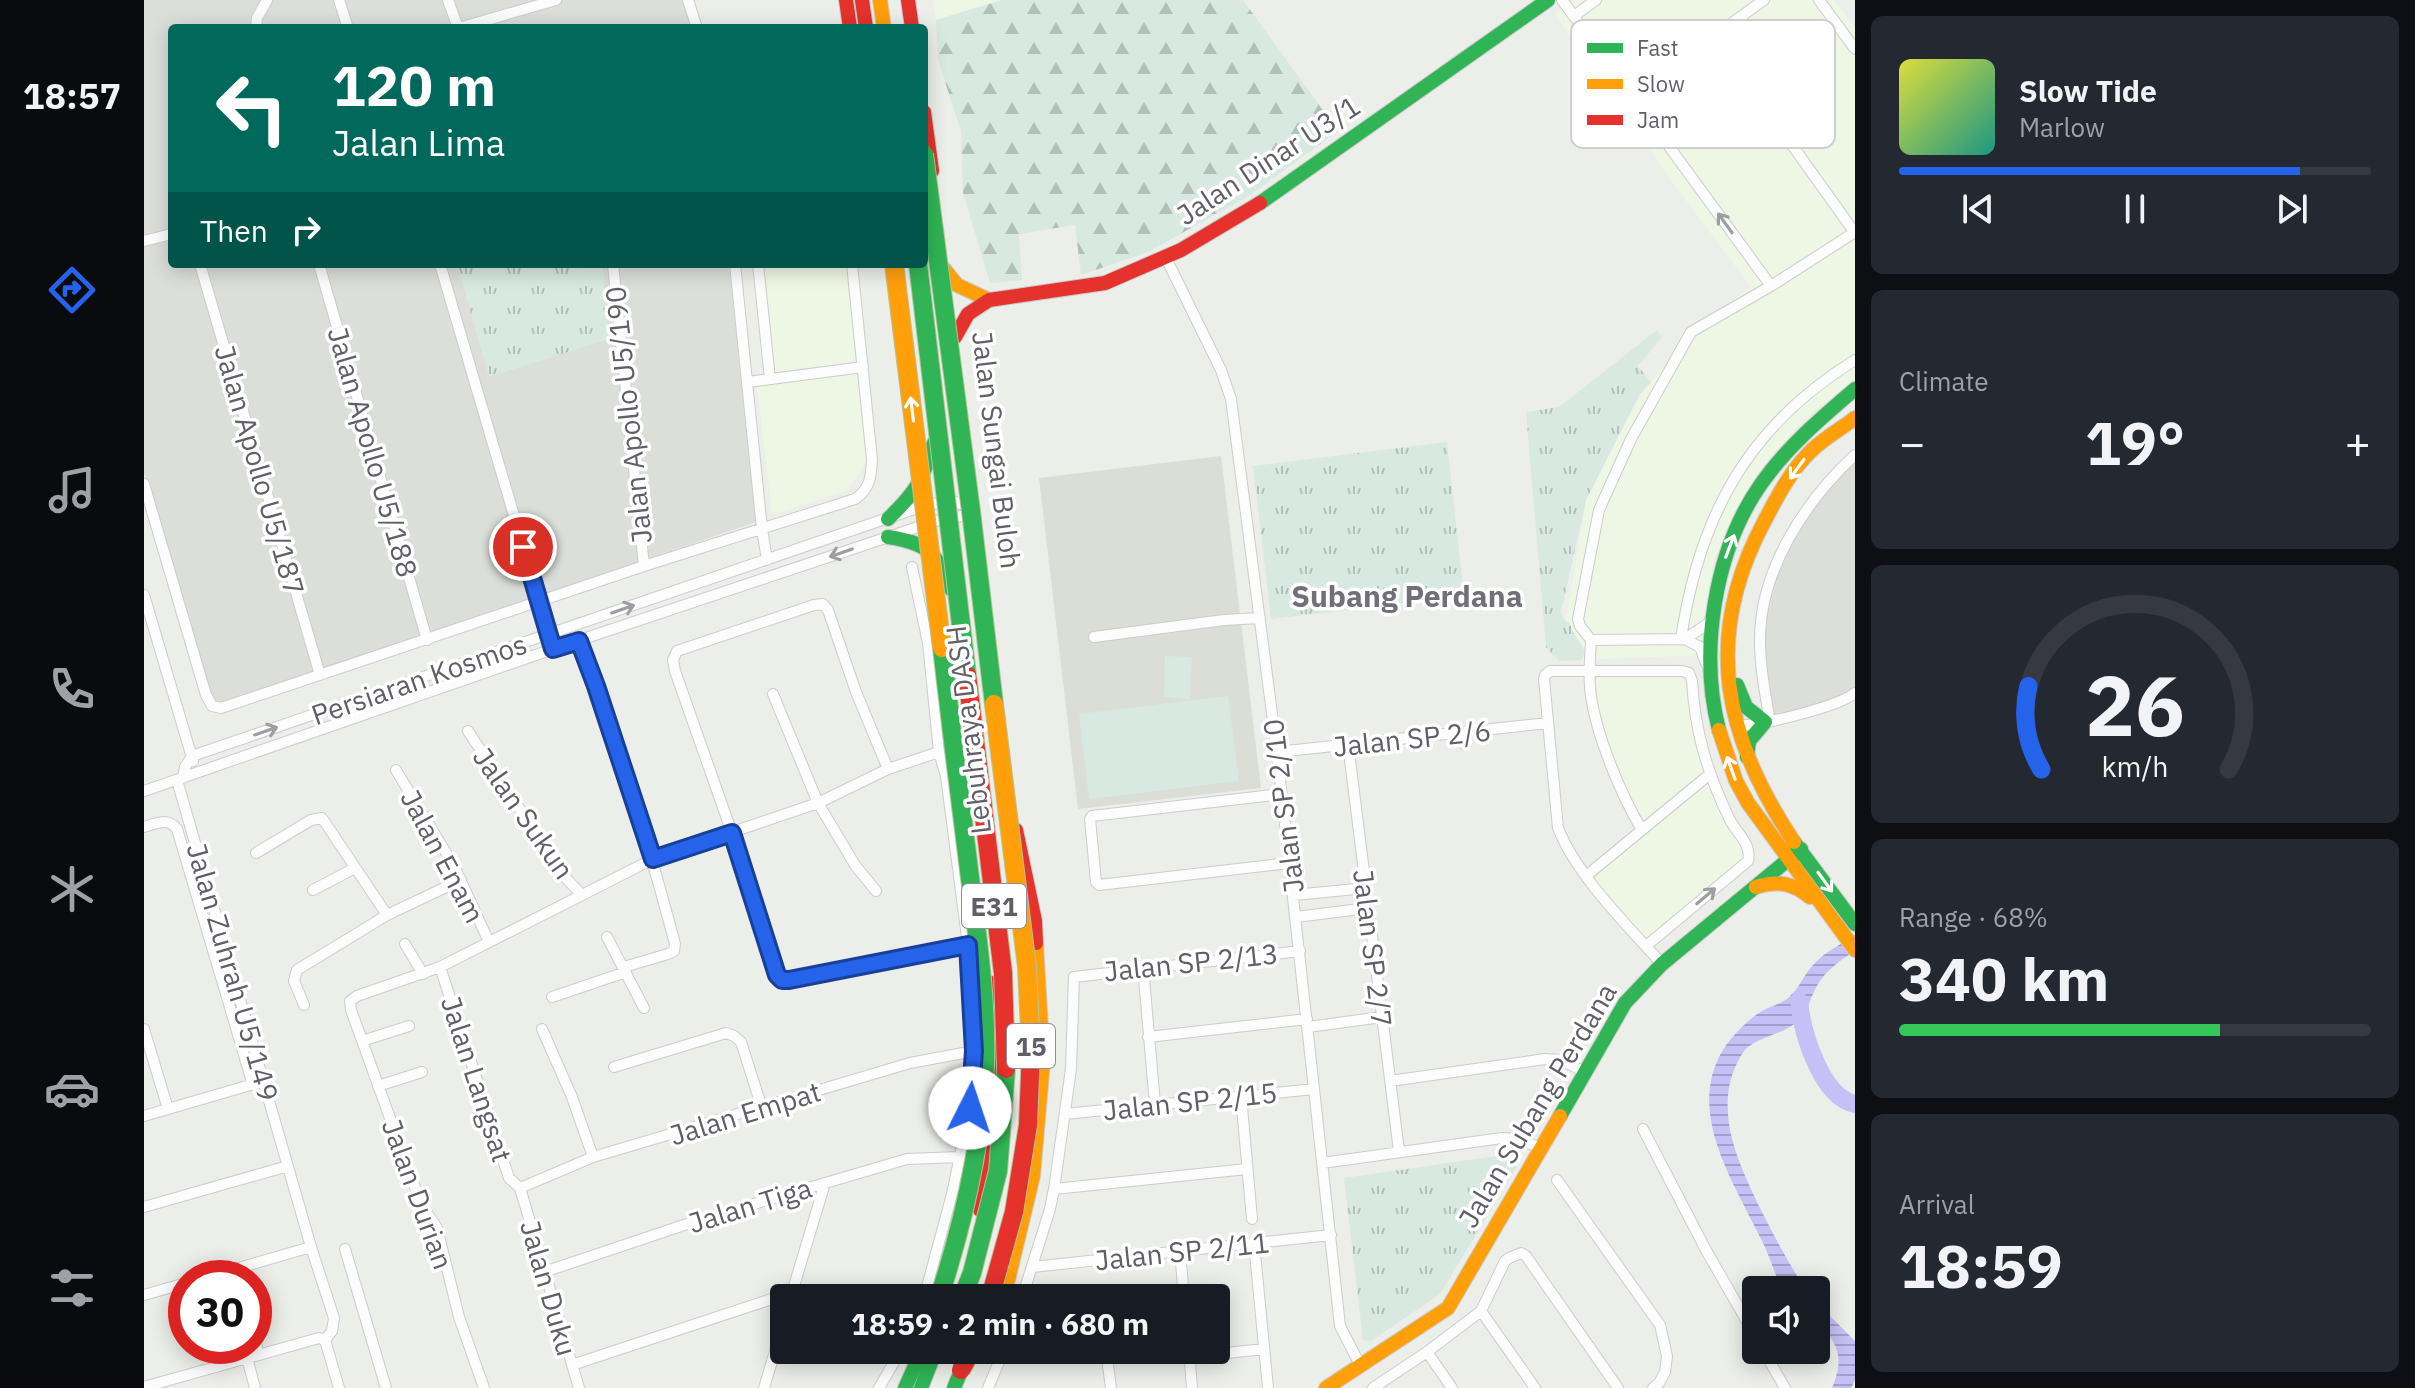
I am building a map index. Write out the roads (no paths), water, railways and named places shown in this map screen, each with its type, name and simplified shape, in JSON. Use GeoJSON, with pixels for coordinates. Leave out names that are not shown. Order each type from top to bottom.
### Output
{"type":"FeatureCollection","features":[{"type":"Feature","properties":{"kind":"main road"},"geometry":{"type":"LineString","coordinates":[[846,0],[854,24]]}},
{"type":"Feature","properties":{"kind":"main road"},"geometry":{"type":"LineString","coordinates":[[856,24],[862,0]]}},
{"type":"Feature","properties":{"kind":"main road"},"geometry":{"type":"LineString","coordinates":[[883,0],[886,24]]}},
{"type":"Feature","properties":{"kind":"main road"},"geometry":{"type":"LineString","coordinates":[[906,0],[909,24]]}},
{"type":"Feature","properties":{"kind":"main road","name":"Jalan Dinar U3/1"},"geometry":{"type":"LineString","coordinates":[[989,300],[1105,283],[1166,258],[1252,209],[1548,0]]}},
{"type":"Feature","properties":{"kind":"main road","name":"Jalan Sungai Buloh"},"geometry":{"type":"LineString","coordinates":[[928,143],[987,593],[1030,1000],[1032,1065],[1019,1179],[1008,1236],[994,1284]]}},
{"type":"Feature","properties":{"kind":"main road","name":"Lebuhraya DASH"},"geometry":{"type":"LineString","coordinates":[[928,184],[1027,967],[1031,1042],[1028,1125],[1014,1212],[994,1284]]}},
{"type":"Feature","properties":{"kind":"main road"},"geometry":{"type":"LineString","coordinates":[[894,268],[984,1012],[985,1067],[974,1165],[944,1284]]}},
{"type":"Feature","properties":{"kind":"main road","name":"15"},"geometry":{"type":"LineString","coordinates":[[913,268],[994,947],[994,1114],[982,1200],[963,1284]]}},
{"type":"Feature","properties":{"kind":"main road","name":"Lebuhraya DASH"},"geometry":{"type":"LineString","coordinates":[[914,268],[1003,973],[1007,1046],[998,1171],[967,1284]]}},
{"type":"Feature","properties":{"kind":"main road"},"geometry":{"type":"LineString","coordinates":[[944,269],[953,284],[989,300]]}},
{"type":"Feature","properties":{"kind":"main road"},"geometry":{"type":"LineString","coordinates":[[955,337],[975,306],[989,300]]}},
{"type":"Feature","properties":{"kind":"main road","name":"Jalan Sungai Buloh"},"geometry":{"type":"LineString","coordinates":[[951,315],[952,345],[973,508],[987,593]]}},
{"type":"Feature","properties":{"kind":"main road"},"geometry":{"type":"LineString","coordinates":[[1794,854],[1768,834],[1749,807],[1722,744],[1710,688],[1713,611],[1721,570],[1737,527],[1759,486],[1797,440],[1855,389]]}},
{"type":"Feature","properties":{"kind":"main road"},"geometry":{"type":"LineString","coordinates":[[1855,418],[1810,452],[1756,533],[1732,605],[1728,645],[1729,692],[1747,759],[1794,854],[1843,920],[1855,950]]}},
{"type":"Feature","properties":{"kind":"main road"},"geometry":{"type":"LineString","coordinates":[[934,443],[920,484],[888,528],[929,548],[938,558],[951,589]]}},
{"type":"Feature","properties":{"kind":"main road"},"geometry":{"type":"LineString","coordinates":[[1728,645],[1741,702],[1746,710],[1767,722],[1749,741],[1747,759]]}},
{"type":"Feature","properties":{"kind":"main road"},"geometry":{"type":"LineString","coordinates":[[1710,688],[1723,715],[1736,725]]}},
{"type":"Feature","properties":{"kind":"main road"},"geometry":{"type":"LineString","coordinates":[[1006,1284],[1033,1176],[1043,1062],[1035,921],[1009,792]]}},
{"type":"Feature","properties":{"kind":"main road"},"geometry":{"type":"LineString","coordinates":[[1753,888],[1770,865],[1768,834]]}},
{"type":"Feature","properties":{"kind":"main road","name":"Jalan Subang Perdana"},"geometry":{"type":"LineString","coordinates":[[1326,1388],[1448,1308],[1625,1003],[1662,964],[1794,854]]}},
{"type":"Feature","properties":{"kind":"main road"},"geometry":{"type":"LineString","coordinates":[[1753,888],[1776,882],[1790,884],[1802,889],[1843,920]]}},
{"type":"Feature","properties":{"kind":"main road"},"geometry":{"type":"LineString","coordinates":[[905,1388],[916,1364]]}},
{"type":"Feature","properties":{"kind":"main road"},"geometry":{"type":"LineString","coordinates":[[921,1388],[930,1364]]}},
{"type":"Feature","properties":{"kind":"main road"},"geometry":{"type":"LineString","coordinates":[[928,1388],[937,1364]]}},
{"type":"Feature","properties":{"kind":"street"},"geometry":{"type":"LineString","coordinates":[[256,24],[267,0]]}},
{"type":"Feature","properties":{"kind":"street"},"geometry":{"type":"LineString","coordinates":[[339,0],[347,24]]}},
{"type":"Feature","properties":{"kind":"street"},"geometry":{"type":"LineString","coordinates":[[448,0],[457,24]]}},
{"type":"Feature","properties":{"kind":"street"},"geometry":{"type":"LineString","coordinates":[[472,24],[556,0]]}},
{"type":"Feature","properties":{"kind":"street"},"geometry":{"type":"LineString","coordinates":[[688,0],[696,24]]}},
{"type":"Feature","properties":{"kind":"street"},"geometry":{"type":"LineString","coordinates":[[1562,0],[1577,20]]}},
{"type":"Feature","properties":{"kind":"street"},"geometry":{"type":"LineString","coordinates":[[1574,16],[1596,0]]}},
{"type":"Feature","properties":{"kind":"street"},"geometry":{"type":"LineString","coordinates":[[1736,20],[1764,0]]}},
{"type":"Feature","properties":{"kind":"street"},"geometry":{"type":"LineString","coordinates":[[1819,0],[1834,20]]}},
{"type":"Feature","properties":{"kind":"street"},"geometry":{"type":"LineString","coordinates":[[1835,22],[1855,49]]}},
{"type":"Feature","properties":{"kind":"street"},"geometry":{"type":"LineString","coordinates":[[1671,148],[1771,286]]}},
{"type":"Feature","properties":{"kind":"street"},"geometry":{"type":"LineString","coordinates":[[1642,830],[1624,796],[1601,735],[1591,698],[1591,640],[1578,619],[1599,510],[1631,439],[1691,332],[1855,232],[1795,148]]}},
{"type":"Feature","properties":{"kind":"street"},"geometry":{"type":"LineString","coordinates":[[144,241],[168,235]]}},
{"type":"Feature","properties":{"kind":"street","name":"Jalan SP 2/10"},"geometry":{"type":"LineString","coordinates":[[1166,258],[1221,370],[1231,399],[1294,895],[1340,1326],[1360,1365]]}},
{"type":"Feature","properties":{"kind":"street","name":"Jalan Apollo U5/187"},"geometry":{"type":"LineString","coordinates":[[201,268],[320,675]]}},
{"type":"Feature","properties":{"kind":"street","name":"Jalan Apollo U5/188"},"geometry":{"type":"LineString","coordinates":[[320,268],[427,640]]}},
{"type":"Feature","properties":{"kind":"street"},"geometry":{"type":"LineString","coordinates":[[441,268],[553,649]]}},
{"type":"Feature","properties":{"kind":"street","name":"Jalan Apollo U5/190"},"geometry":{"type":"LineString","coordinates":[[613,268],[644,566]]}},
{"type":"Feature","properties":{"kind":"street"},"geometry":{"type":"LineString","coordinates":[[735,268],[767,560]]}},
{"type":"Feature","properties":{"kind":"street"},"geometry":{"type":"LineString","coordinates":[[758,268],[770,379]]}},
{"type":"Feature","properties":{"kind":"street"},"geometry":{"type":"LineString","coordinates":[[144,484],[206,695],[212,706],[221,708],[644,566],[855,499],[864,493],[869,484],[872,460],[852,268]]}},
{"type":"Feature","properties":{"kind":"street"},"geometry":{"type":"LineString","coordinates":[[1683,639],[1687,599],[1698,557],[1727,488],[1758,443],[1801,397],[1855,360]]}},
{"type":"Feature","properties":{"kind":"street"},"geometry":{"type":"LineString","coordinates":[[748,382],[863,367]]}},
{"type":"Feature","properties":{"kind":"street"},"geometry":{"type":"LineString","coordinates":[[1767,722],[1760,639],[1765,602],[1776,565],[1810,503],[1855,455]]}},
{"type":"Feature","properties":{"kind":"street","name":"Jalan Sungai Buloh"},"geometry":{"type":"LineString","coordinates":[[941,510],[953,501],[973,508]]}},
{"type":"Feature","properties":{"kind":"street"},"geometry":{"type":"LineString","coordinates":[[941,510],[962,516],[973,508]]}},
{"type":"Feature","properties":{"kind":"street","name":"Persiaran Kosmos"},"geometry":{"type":"LineString","coordinates":[[144,791],[579,641],[941,510]]}},
{"type":"Feature","properties":{"kind":"street","name":"Persiaran Kosmos"},"geometry":{"type":"LineString","coordinates":[[192,756],[767,560],[888,528],[941,510]]}},
{"type":"Feature","properties":{"kind":"street"},"geometry":{"type":"LineString","coordinates":[[912,567],[928,643],[939,752],[946,776],[968,945],[974,1051],[970,1108],[929,1284]]}},
{"type":"Feature","properties":{"kind":"street"},"geometry":{"type":"LineString","coordinates":[[144,595],[197,773]]}},
{"type":"Feature","properties":{"kind":"street"},"geometry":{"type":"LineString","coordinates":[[888,769],[856,692],[828,610],[823,604],[677,651],[673,660],[675,671],[732,833],[777,975],[782,980],[804,977],[968,945]]}},
{"type":"Feature","properties":{"kind":"street"},"geometry":{"type":"LineString","coordinates":[[1683,639],[1709,623],[1713,611]]}},
{"type":"Feature","properties":{"kind":"street"},"geometry":{"type":"LineString","coordinates":[[1094,637],[1260,618]]}},
{"type":"Feature","properties":{"kind":"street"},"geometry":{"type":"LineString","coordinates":[[1591,640],[1683,639],[1700,647],[1705,655],[1710,688]]}},
{"type":"Feature","properties":{"kind":"street"},"geometry":{"type":"LineString","coordinates":[[552,997],[674,951],[675,944],[653,859],[579,641]]}},
{"type":"Feature","properties":{"kind":"street"},"geometry":{"type":"LineString","coordinates":[[1646,946],[1748,861],[1747,846],[1730,822],[1710,774],[1697,732],[1692,681],[1689,673],[1682,671],[1550,671],[1545,675],[1547,711],[1558,828],[1564,844],[1586,876],[1646,946],[1662,964]]}},
{"type":"Feature","properties":{"kind":"street"},"geometry":{"type":"LineString","coordinates":[[1736,725],[1767,722],[1844,701],[1855,693]]}},
{"type":"Feature","properties":{"kind":"street"},"geometry":{"type":"LineString","coordinates":[[773,694],[818,803],[855,865],[876,891]]}},
{"type":"Feature","properties":{"kind":"street","name":"Jalan SP 2/6"},"geometry":{"type":"LineString","coordinates":[[1277,752],[1548,723]]}},
{"type":"Feature","properties":{"kind":"street","name":"Jalan Sukun"},"geometry":{"type":"LineString","coordinates":[[468,731],[564,876],[581,894]]}},
{"type":"Feature","properties":{"kind":"street"},"geometry":{"type":"LineString","coordinates":[[1464,733],[1465,745]]}},
{"type":"Feature","properties":{"kind":"street","name":"Jalan SP 2/7"},"geometry":{"type":"LineString","coordinates":[[1348,744],[1399,1151]]}},
{"type":"Feature","properties":{"kind":"street","name":"Jalan Enam"},"geometry":{"type":"LineString","coordinates":[[350,1001],[440,967],[653,859],[818,803],[888,769],[939,752]]}},
{"type":"Feature","properties":{"kind":"street"},"geometry":{"type":"LineString","coordinates":[[180,779],[192,756]]}},
{"type":"Feature","properties":{"kind":"street","name":"Jalan Enam"},"geometry":{"type":"LineString","coordinates":[[396,770],[461,880],[489,942]]}},
{"type":"Feature","properties":{"kind":"street"},"geometry":{"type":"LineString","coordinates":[[1586,876],[1710,774]]}},
{"type":"Feature","properties":{"kind":"street","name":"Jalan Zuhrah U5/149"},"geometry":{"type":"LineString","coordinates":[[180,779],[258,1083],[288,1166],[334,1318],[332,1331],[325,1340]]}},
{"type":"Feature","properties":{"kind":"street"},"geometry":{"type":"LineString","coordinates":[[1282,794],[1092,816],[1096,882],[1099,885],[1290,863]]}},
{"type":"Feature","properties":{"kind":"street"},"geometry":{"type":"LineString","coordinates":[[256,853],[311,820],[322,818],[387,915]]}},
{"type":"Feature","properties":{"kind":"street"},"geometry":{"type":"LineString","coordinates":[[144,827],[163,821],[170,822],[177,829],[258,1083],[144,1116]]}},
{"type":"Feature","properties":{"kind":"street"},"geometry":{"type":"LineString","coordinates":[[313,890],[355,868]]}},
{"type":"Feature","properties":{"kind":"street"},"geometry":{"type":"LineString","coordinates":[[304,1005],[294,981],[297,970],[387,915],[461,880]]}},
{"type":"Feature","properties":{"kind":"street"},"geometry":{"type":"LineString","coordinates":[[1294,895],[1366,888]]}},
{"type":"Feature","properties":{"kind":"street"},"geometry":{"type":"LineString","coordinates":[[1296,917],[1368,908]]}},
{"type":"Feature","properties":{"kind":"street"},"geometry":{"type":"LineString","coordinates":[[607,937],[644,1008]]}},
{"type":"Feature","properties":{"kind":"street"},"geometry":{"type":"LineString","coordinates":[[405,944],[423,974]]}},
{"type":"Feature","properties":{"kind":"street","name":"Jalan SP 2/13"},"geometry":{"type":"LineString","coordinates":[[1027,1284],[1054,1189],[1071,1069],[1074,977],[1300,951]]}},
{"type":"Feature","properties":{"kind":"street","name":"Jalan Langsat"},"geometry":{"type":"LineString","coordinates":[[440,967],[509,1178],[520,1188]]}},
{"type":"Feature","properties":{"kind":"street"},"geometry":{"type":"LineString","coordinates":[[1143,967],[1155,1104]]}},
{"type":"Feature","properties":{"kind":"street","name":"Jalan Durian"},"geometry":{"type":"LineString","coordinates":[[350,1001],[421,1204],[437,1228],[459,1317],[484,1388]]}},
{"type":"Feature","properties":{"kind":"street"},"geometry":{"type":"LineString","coordinates":[[1148,1037],[1382,1017]]}},
{"type":"Feature","properties":{"kind":"street"},"geometry":{"type":"LineString","coordinates":[[362,1041],[409,1026]]}},
{"type":"Feature","properties":{"kind":"street"},"geometry":{"type":"LineString","coordinates":[[144,1029],[168,1109]]}},
{"type":"Feature","properties":{"kind":"street"},"geometry":{"type":"LineString","coordinates":[[542,1029],[572,1097],[593,1157]]}},
{"type":"Feature","properties":{"kind":"street"},"geometry":{"type":"LineString","coordinates":[[614,1067],[726,1033],[741,1042],[762,1108]]}},
{"type":"Feature","properties":{"kind":"street","name":"Jalan Empat"},"geometry":{"type":"LineString","coordinates":[[520,1188],[593,1157],[910,1063],[974,1051]]}},
{"type":"Feature","properties":{"kind":"street"},"geometry":{"type":"LineString","coordinates":[[1390,1081],[1545,1059],[1561,1060],[1585,1072]]}},
{"type":"Feature","properties":{"kind":"street"},"geometry":{"type":"LineString","coordinates":[[378,1086],[422,1072]]}},
{"type":"Feature","properties":{"kind":"street","name":"Jalan SP 2/15"},"geometry":{"type":"LineString","coordinates":[[1065,1114],[1314,1089]]}},
{"type":"Feature","properties":{"kind":"street"},"geometry":{"type":"LineString","coordinates":[[1241,1096],[1252,1219]]}},
{"type":"Feature","properties":{"kind":"street"},"geometry":{"type":"LineString","coordinates":[[1643,1129],[1742,1313]]}},
{"type":"Feature","properties":{"kind":"street"},"geometry":{"type":"LineString","coordinates":[[1322,1163],[1502,1138],[1516,1139],[1542,1148]]}},
{"type":"Feature","properties":{"kind":"street","name":"Jalan Tiga"},"geometry":{"type":"LineString","coordinates":[[544,1272],[696,1221],[907,1159],[960,1157]]}},
{"type":"Feature","properties":{"kind":"street"},"geometry":{"type":"LineString","coordinates":[[144,1207],[288,1166]]}},
{"type":"Feature","properties":{"kind":"street"},"geometry":{"type":"LineString","coordinates":[[1054,1189],[1247,1169]]}},
{"type":"Feature","properties":{"kind":"street"},"geometry":{"type":"LineString","coordinates":[[1557,1180],[1660,1325],[1667,1356],[1665,1372],[1653,1388]]}},
{"type":"Feature","properties":{"kind":"street"},"geometry":{"type":"LineString","coordinates":[[795,1284],[825,1183]]}},
{"type":"Feature","properties":{"kind":"street","name":"Jalan Duku"},"geometry":{"type":"LineString","coordinates":[[520,1188],[579,1388]]}},
{"type":"Feature","properties":{"kind":"street","name":"Jalan SP 2/11"},"geometry":{"type":"LineString","coordinates":[[1033,1267],[1331,1235]]}},
{"type":"Feature","properties":{"kind":"street"},"geometry":{"type":"LineString","coordinates":[[1254,1243],[1268,1388]]}},
{"type":"Feature","properties":{"kind":"street"},"geometry":{"type":"LineString","coordinates":[[272,1261],[311,1247]]}},
{"type":"Feature","properties":{"kind":"street"},"geometry":{"type":"LineString","coordinates":[[345,1249],[386,1388]]}},
{"type":"Feature","properties":{"kind":"street"},"geometry":{"type":"LineString","coordinates":[[1180,1251],[1183,1284]]}},
{"type":"Feature","properties":{"kind":"street"},"geometry":{"type":"LineString","coordinates":[[1373,1388],[1481,1311],[1505,1261],[1515,1254],[1524,1254],[1618,1388]]}},
{"type":"Feature","properties":{"kind":"street"},"geometry":{"type":"LineString","coordinates":[[144,1295],[168,1288]]}},
{"type":"Feature","properties":{"kind":"street"},"geometry":{"type":"LineString","coordinates":[[572,1365],[770,1302]]}},
{"type":"Feature","properties":{"kind":"street"},"geometry":{"type":"LineString","coordinates":[[1481,1311],[1535,1388]]}},
{"type":"Feature","properties":{"kind":"street"},"geometry":{"type":"LineString","coordinates":[[272,1351],[319,1338],[325,1340],[339,1388]]}},
{"type":"Feature","properties":{"kind":"street"},"geometry":{"type":"LineString","coordinates":[[1230,1351],[1264,1349]]}},
{"type":"Feature","properties":{"kind":"street"},"geometry":{"type":"LineString","coordinates":[[1427,1352],[1452,1388]]}},
{"type":"Feature","properties":{"kind":"street"},"geometry":{"type":"LineString","coordinates":[[144,1387],[177,1383],[232,1364]]}},
{"type":"Feature","properties":{"kind":"street"},"geometry":{"type":"LineString","coordinates":[[253,1364],[255,1388]]}},
{"type":"Feature","properties":{"kind":"street"},"geometry":{"type":"LineString","coordinates":[[764,1388],[771,1364]]}},
{"type":"Feature","properties":{"kind":"street"},"geometry":{"type":"LineString","coordinates":[[879,1388],[893,1364]]}},
{"type":"Feature","properties":{"kind":"street"},"geometry":{"type":"LineString","coordinates":[[988,1388],[998,1364]]}},
{"type":"Feature","properties":{"kind":"street"},"geometry":{"type":"LineString","coordinates":[[1108,1364],[1111,1388]]}},
{"type":"Feature","properties":{"kind":"street"},"geometry":{"type":"LineString","coordinates":[[1190,1364],[1192,1388]]}},
{"type":"Feature","properties":{"kind":"street"},"geometry":{"type":"LineString","coordinates":[[1771,1364],[1785,1388]]}},
{"type":"Feature","properties":{"kind":"waterway"},"geometry":{"type":"LineString","coordinates":[[1799,1001],[1809,1045],[1823,1077],[1843,1099],[1855,1104]]}},
{"type":"Feature","properties":{"kind":"district","name":"Subang Perdana"},"geometry":{"type":"Point","coordinates":[1407,595]}}]}
